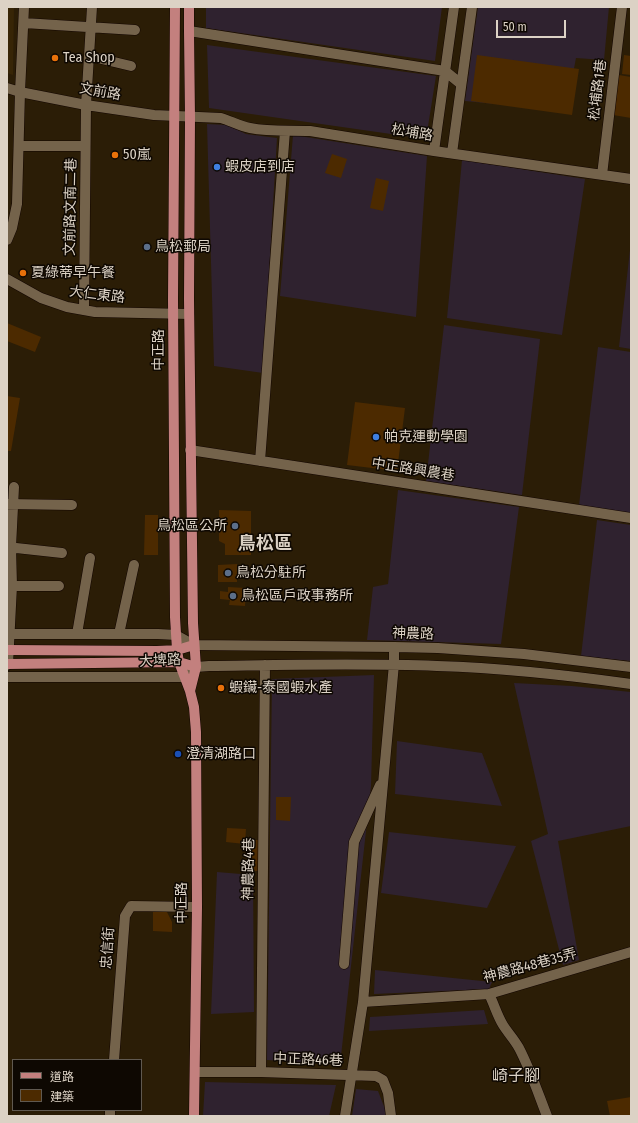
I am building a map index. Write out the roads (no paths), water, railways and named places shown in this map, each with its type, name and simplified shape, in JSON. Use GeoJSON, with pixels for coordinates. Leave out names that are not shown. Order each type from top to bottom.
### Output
{"type":"FeatureCollection","features":[{"type":"Feature","properties":{"kind":"main road","name":"中正路"},"geometry":{"type":"LineString","coordinates":[[175,7],[173,314],[176,635],[179,662],[190,691],[194,707],[196,732],[197,907],[194,1116]]}},
{"type":"Feature","properties":{"kind":"main road","name":"中正路"},"geometry":{"type":"LineString","coordinates":[[189,7],[190,450],[194,645],[196,667],[190,691]]}},
{"type":"Feature","properties":{"kind":"main road","name":"大埤路"},"geometry":{"type":"LineString","coordinates":[[8,650],[177,650],[194,645]]}},
{"type":"Feature","properties":{"kind":"main road","name":"大埤路"},"geometry":{"type":"LineString","coordinates":[[7,664],[179,662],[196,667]]}},
{"type":"Feature","properties":{"kind":"street"},"geometry":{"type":"LineString","coordinates":[[7,240],[12,228],[17,204],[24,7]]}},
{"type":"Feature","properties":{"kind":"street","name":"文前路文南二巷"},"geometry":{"type":"LineString","coordinates":[[84,310],[86,105],[92,7]]}},
{"type":"Feature","properties":{"kind":"street"},"geometry":{"type":"LineString","coordinates":[[434,151],[454,7]]}},
{"type":"Feature","properties":{"kind":"street"},"geometry":{"type":"LineString","coordinates":[[452,153],[472,7]]}},
{"type":"Feature","properties":{"kind":"street","name":"松埔路1巷"},"geometry":{"type":"LineString","coordinates":[[602,175],[622,7]]}},
{"type":"Feature","properties":{"kind":"street"},"geometry":{"type":"LineString","coordinates":[[24,23],[135,30]]}},
{"type":"Feature","properties":{"kind":"street"},"geometry":{"type":"LineString","coordinates":[[188,31],[445,71],[461,84]]}},
{"type":"Feature","properties":{"kind":"street"},"geometry":{"type":"LineString","coordinates":[[89,56],[131,66]]}},
{"type":"Feature","properties":{"kind":"street","name":"文前路"},"geometry":{"type":"LineString","coordinates":[[7,88],[86,105],[154,115],[190,117]]}},
{"type":"Feature","properties":{"kind":"street","name":"松埔路"},"geometry":{"type":"LineString","coordinates":[[190,117],[221,118],[251,129],[310,131],[434,151],[631,179]]}},
{"type":"Feature","properties":{"kind":"street"},"geometry":{"type":"LineString","coordinates":[[260,461],[285,131]]}},
{"type":"Feature","properties":{"kind":"street"},"geometry":{"type":"LineString","coordinates":[[18,146],[85,146]]}},
{"type":"Feature","properties":{"kind":"street","name":"大仁東路"},"geometry":{"type":"LineString","coordinates":[[7,279],[41,298],[67,308],[95,312],[189,314]]}},
{"type":"Feature","properties":{"kind":"street","name":"中正路興農巷"},"geometry":{"type":"LineString","coordinates":[[190,450],[631,518]]}},
{"type":"Feature","properties":{"kind":"street","name":"大埤路"},"geometry":{"type":"LineString","coordinates":[[7,664],[12,586],[9,547],[10,504],[14,487]]}},
{"type":"Feature","properties":{"kind":"street"},"geometry":{"type":"LineString","coordinates":[[10,504],[72,505]]}},
{"type":"Feature","properties":{"kind":"street"},"geometry":{"type":"LineString","coordinates":[[9,547],[62,554]]}},
{"type":"Feature","properties":{"kind":"street"},"geometry":{"type":"LineString","coordinates":[[77,634],[90,558]]}},
{"type":"Feature","properties":{"kind":"street"},"geometry":{"type":"LineString","coordinates":[[119,634],[134,566]]}},
{"type":"Feature","properties":{"kind":"street"},"geometry":{"type":"LineString","coordinates":[[12,586],[59,586]]}},
{"type":"Feature","properties":{"kind":"street","name":"大埤路"},"geometry":{"type":"LineString","coordinates":[[8,634],[176,635],[194,645]]}},
{"type":"Feature","properties":{"kind":"street","name":"神農路"},"geometry":{"type":"LineString","coordinates":[[194,645],[394,647],[524,654],[631,667]]}},
{"type":"Feature","properties":{"kind":"street"},"geometry":{"type":"LineString","coordinates":[[345,1116],[363,1002],[394,664],[394,647]]}},
{"type":"Feature","properties":{"kind":"street"},"geometry":{"type":"LineString","coordinates":[[196,667],[394,664],[524,671],[631,684]]}},
{"type":"Feature","properties":{"kind":"street","name":"神農路4巷"},"geometry":{"type":"LineString","coordinates":[[261,1072],[265,665]]}},
{"type":"Feature","properties":{"kind":"street","name":"大埤路"},"geometry":{"type":"LineString","coordinates":[[7,677],[185,677],[196,667]]}},
{"type":"Feature","properties":{"kind":"street"},"geometry":{"type":"LineString","coordinates":[[344,964],[354,842],[383,778]]}},
{"type":"Feature","properties":{"kind":"street","name":"忠信街"},"geometry":{"type":"LineString","coordinates":[[114,1059],[125,916],[131,906],[197,907]]}},
{"type":"Feature","properties":{"kind":"street","name":"神農路48巷35弄"},"geometry":{"type":"LineString","coordinates":[[363,1002],[490,994],[631,952]]}},
{"type":"Feature","properties":{"kind":"street"},"geometry":{"type":"LineString","coordinates":[[490,994],[498,1016],[504,1027],[519,1047],[547,1116]]}},
{"type":"Feature","properties":{"kind":"street","name":"中正路46巷"},"geometry":{"type":"LineString","coordinates":[[195,1072],[261,1072],[376,1076],[383,1080],[388,1093],[391,1116]]}},
{"type":"Feature","properties":{"kind":"place","name":"Tea Shop"},"geometry":{"type":"Point","coordinates":[55,58]}},
{"type":"Feature","properties":{"kind":"place","name":"50嵐"},"geometry":{"type":"Point","coordinates":[115,155]}},
{"type":"Feature","properties":{"kind":"place","name":"蝦皮店到店"},"geometry":{"type":"Point","coordinates":[217,167]}},
{"type":"Feature","properties":{"kind":"place","name":"鳥松郵局"},"geometry":{"type":"Point","coordinates":[147,247]}},
{"type":"Feature","properties":{"kind":"place","name":"夏綠蒂早午餐"},"geometry":{"type":"Point","coordinates":[23,273]}},
{"type":"Feature","properties":{"kind":"place","name":"帕克運動學園"},"geometry":{"type":"Point","coordinates":[376,437]}},
{"type":"Feature","properties":{"kind":"place","name":"鳥松區公所"},"geometry":{"type":"Point","coordinates":[235,526]}},
{"type":"Feature","properties":{"kind":"place","name":"鳥松分駐所"},"geometry":{"type":"Point","coordinates":[228,573]}},
{"type":"Feature","properties":{"kind":"place","name":"鳥松區戶政事務所"},"geometry":{"type":"Point","coordinates":[233,596]}},
{"type":"Feature","properties":{"kind":"place","name":"蝦鑶-泰國蝦水產"},"geometry":{"type":"Point","coordinates":[221,688]}},
{"type":"Feature","properties":{"kind":"place","name":"澄清湖路口"},"geometry":{"type":"Point","coordinates":[178,754]}},
{"type":"Feature","properties":{"kind":"district","name":"鳥松區"},"geometry":{"type":"Point","coordinates":[265,544]}},
{"type":"Feature","properties":{"kind":"district","name":"崎子腳"},"geometry":{"type":"Point","coordinates":[516,1077]}}]}
